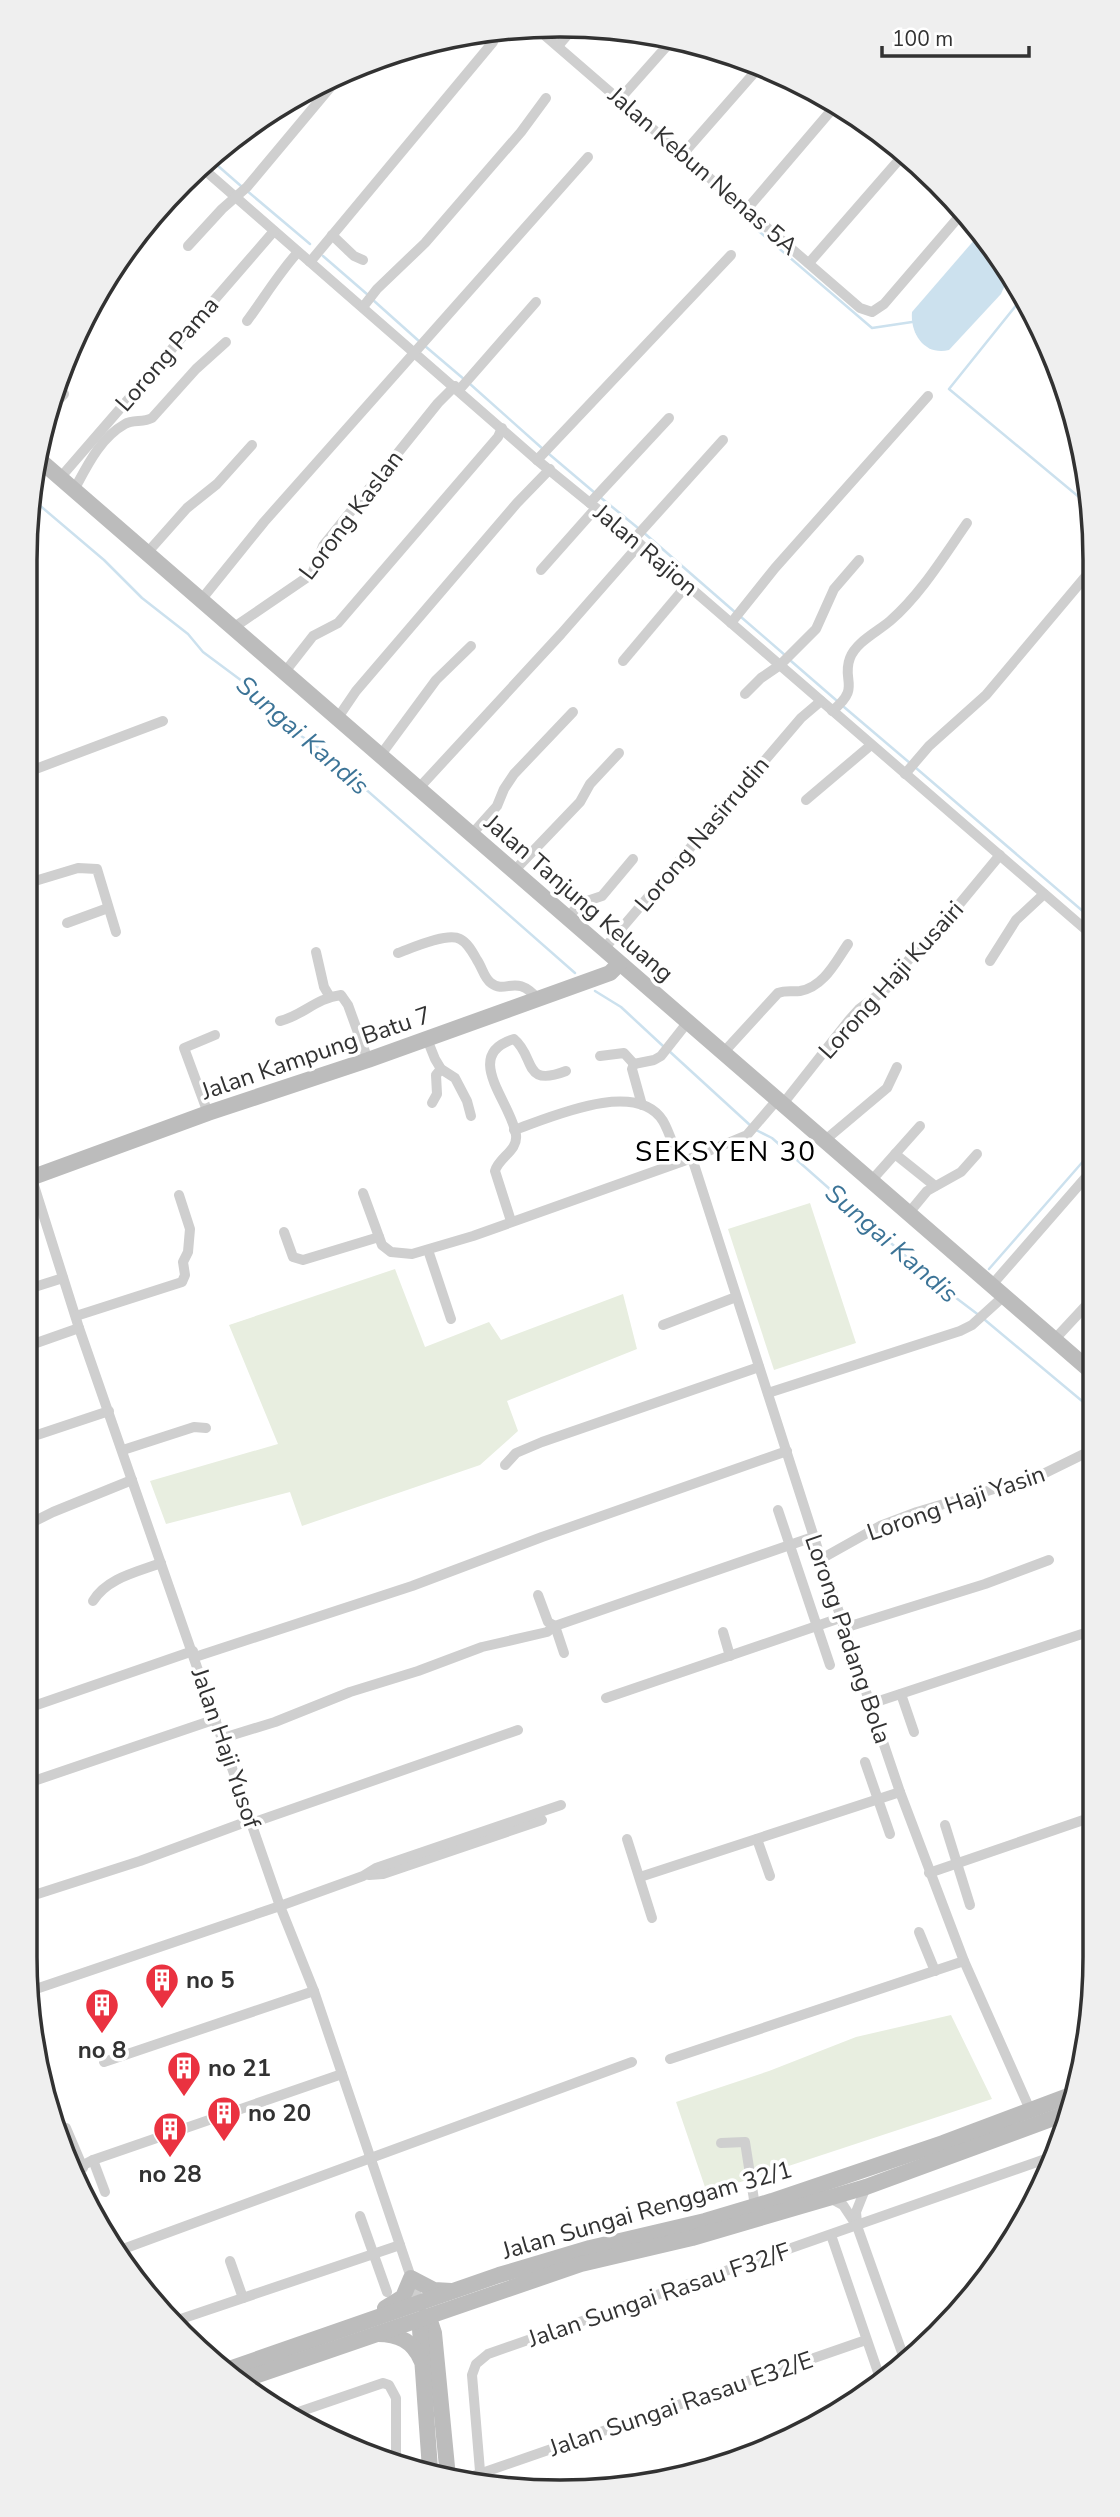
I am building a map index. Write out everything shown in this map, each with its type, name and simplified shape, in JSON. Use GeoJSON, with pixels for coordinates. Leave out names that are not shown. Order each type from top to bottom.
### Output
{"type":"FeatureCollection","features":[{"type":"Feature","properties":{"kind":"main road","name":"Jalan Tanjung Keluang"},"geometry":{"type":"LineString","coordinates":[[46,462],[65,472],[74,490],[147,554],[206,593],[288,668],[337,719],[418,789],[475,830],[513,872],[1083,1365]]}},
{"type":"Feature","properties":{"kind":"main road","name":"Jalan Kampung Batu 7"},"geometry":{"type":"LineString","coordinates":[[37,1176],[208,1113],[539,1000],[610,972],[619,964]]}},
{"type":"Feature","properties":{"kind":"main road","name":"Jalan Sungai Renggam 32/1"},"geometry":{"type":"LineString","coordinates":[[249,2378],[374,2334],[422,2310],[452,2291],[590,2248],[705,2221],[755,2206],[1063,2099]]}},
{"type":"Feature","properties":{"kind":"main road","name":"Jalan Sungai Renggam 32/1"},"geometry":{"type":"LineString","coordinates":[[235,2367],[422,2310],[469,2301],[581,2264],[692,2238],[830,2198],[1058,2117]]}},
{"type":"Feature","properties":{"kind":"main road"},"geometry":{"type":"LineString","coordinates":[[287,2349],[298,2338],[392,2305],[403,2297],[411,2278],[434,2290],[452,2291]]}},
{"type":"Feature","properties":{"kind":"main road"},"geometry":{"type":"LineString","coordinates":[[447,2467],[429,2360],[442,2328],[451,2315],[469,2301]]}},
{"type":"Feature","properties":{"kind":"main road"},"geometry":{"type":"LineString","coordinates":[[422,2310],[431,2324],[429,2463]]}},
{"type":"Feature","properties":{"kind":"main road"},"geometry":{"type":"LineString","coordinates":[[374,2334],[400,2337],[416,2347],[429,2360]]}},
{"type":"Feature","properties":{"kind":"street","name":"Jalan Kebun Nenas 5A"},"geometry":{"type":"LineString","coordinates":[[548,37],[860,308],[872,312],[884,304],[957,219]]}},
{"type":"Feature","properties":{"kind":"street"},"geometry":{"type":"LineString","coordinates":[[558,46],[566,37]]}},
{"type":"Feature","properties":{"kind":"street"},"geometry":{"type":"LineString","coordinates":[[310,262],[493,41]]}},
{"type":"Feature","properties":{"kind":"street"},"geometry":{"type":"LineString","coordinates":[[619,100],[665,48]]}},
{"type":"Feature","properties":{"kind":"street"},"geometry":{"type":"LineString","coordinates":[[683,154],[753,74]]}},
{"type":"Feature","properties":{"kind":"street"},"geometry":{"type":"LineString","coordinates":[[188,246],[235,198],[325,93]]}},
{"type":"Feature","properties":{"kind":"street"},"geometry":{"type":"LineString","coordinates":[[365,305],[377,289],[425,243],[522,132],[546,98]]}},
{"type":"Feature","properties":{"kind":"street"},"geometry":{"type":"LineString","coordinates":[[747,209],[830,112]]}},
{"type":"Feature","properties":{"kind":"street"},"geometry":{"type":"LineString","coordinates":[[206,593],[264,522],[588,157]]}},
{"type":"Feature","properties":{"kind":"street"},"geometry":{"type":"LineString","coordinates":[[809,263],[898,161]]}},
{"type":"Feature","properties":{"kind":"street","name":"Jalan Rajion"},"geometry":{"type":"LineString","coordinates":[[208,173],[272,233],[365,305],[415,352],[460,386],[500,432],[543,454],[550,469],[593,505],[639,536],[683,591],[735,617],[782,664],[816,705],[834,710],[871,745],[907,772],[998,857],[1083,927]]}},
{"type":"Feature","properties":{"kind":"street","name":"Lorong Pama"},"geometry":{"type":"LineString","coordinates":[[65,472],[272,233]]}},
{"type":"Feature","properties":{"kind":"street"},"geometry":{"type":"LineString","coordinates":[[332,235],[354,256],[363,260]]}},
{"type":"Feature","properties":{"kind":"street"},"geometry":{"type":"LineString","coordinates":[[247,321],[284,267],[298,252]]}},
{"type":"Feature","properties":{"kind":"street"},"geometry":{"type":"LineString","coordinates":[[543,454],[731,256]]}},
{"type":"Feature","properties":{"kind":"street","name":"Lorong Kaslan"},"geometry":{"type":"LineString","coordinates":[[240,624],[312,574],[323,546],[438,403],[460,386],[536,302]]}},
{"type":"Feature","properties":{"kind":"street"},"geometry":{"type":"LineString","coordinates":[[74,490],[91,457],[103,443],[126,423],[152,418],[196,369],[226,342]]}},
{"type":"Feature","properties":{"kind":"street"},"geometry":{"type":"LineString","coordinates":[[735,617],[928,396]]}},
{"type":"Feature","properties":{"kind":"street"},"geometry":{"type":"LineString","coordinates":[[541,570],[669,418]]}},
{"type":"Feature","properties":{"kind":"street"},"geometry":{"type":"LineString","coordinates":[[288,668],[313,636],[338,623],[500,432]]}},
{"type":"Feature","properties":{"kind":"street"},"geometry":{"type":"LineString","coordinates":[[418,789],[561,634],[639,536],[723,440]]}},
{"type":"Feature","properties":{"kind":"street"},"geometry":{"type":"LineString","coordinates":[[147,554],[187,508],[217,484],[252,445]]}},
{"type":"Feature","properties":{"kind":"street"},"geometry":{"type":"LineString","coordinates":[[337,719],[356,691],[517,503],[550,469]]}},
{"type":"Feature","properties":{"kind":"street"},"geometry":{"type":"LineString","coordinates":[[834,710],[844,699],[850,685],[850,657],[858,646],[891,620],[930,576],[967,523]]}},
{"type":"Feature","properties":{"kind":"street"},"geometry":{"type":"LineString","coordinates":[[745,694],[761,678],[782,664],[816,629],[834,589],[859,560]]}},
{"type":"Feature","properties":{"kind":"street"},"geometry":{"type":"LineString","coordinates":[[907,772],[916,759],[986,695],[1083,580]]}},
{"type":"Feature","properties":{"kind":"street"},"geometry":{"type":"LineString","coordinates":[[623,661],[683,591]]}},
{"type":"Feature","properties":{"kind":"street"},"geometry":{"type":"LineString","coordinates":[[380,756],[436,680],[471,646]]}},
{"type":"Feature","properties":{"kind":"street","name":"Lorong Nasirrudin"},"geometry":{"type":"LineString","coordinates":[[603,950],[801,718],[816,705]]}},
{"type":"Feature","properties":{"kind":"street"},"geometry":{"type":"LineString","coordinates":[[475,830],[496,806],[503,789],[514,774],[573,712]]}},
{"type":"Feature","properties":{"kind":"street"},"geometry":{"type":"LineString","coordinates":[[37,767],[163,721]]}},
{"type":"Feature","properties":{"kind":"street"},"geometry":{"type":"LineString","coordinates":[[806,800],[871,745]]}},
{"type":"Feature","properties":{"kind":"street"},"geometry":{"type":"LineString","coordinates":[[513,872],[580,802],[590,783],[619,753]]}},
{"type":"Feature","properties":{"kind":"street","name":"Lorong Haji Kusairi"},"geometry":{"type":"LineString","coordinates":[[692,1158],[747,1135],[850,1019],[886,989],[998,857]]}},
{"type":"Feature","properties":{"kind":"street"},"geometry":{"type":"LineString","coordinates":[[567,918],[581,903],[602,895],[633,859]]}},
{"type":"Feature","properties":{"kind":"street"},"geometry":{"type":"LineString","coordinates":[[37,880],[78,868],[97,869],[116,932]]}},
{"type":"Feature","properties":{"kind":"street"},"geometry":{"type":"LineString","coordinates":[[990,961],[1016,920],[1044,894]]}},
{"type":"Feature","properties":{"kind":"street"},"geometry":{"type":"LineString","coordinates":[[67,923],[108,908]]}},
{"type":"Feature","properties":{"kind":"street"},"geometry":{"type":"LineString","coordinates":[[398,953],[450,937],[460,939],[468,945],[491,983],[498,986],[519,984],[530,989],[539,1000]]}},
{"type":"Feature","properties":{"kind":"street"},"geometry":{"type":"LineString","coordinates":[[723,1053],[778,993],[787,990],[802,991],[828,974],[848,944]]}},
{"type":"Feature","properties":{"kind":"street"},"geometry":{"type":"LineString","coordinates":[[316,952],[324,986],[330,996]]}},
{"type":"Feature","properties":{"kind":"street"},"geometry":{"type":"LineString","coordinates":[[280,1021],[289,1019],[330,996],[341,995],[348,1005],[368,1060]]}},
{"type":"Feature","properties":{"kind":"street"},"geometry":{"type":"LineString","coordinates":[[634,1064],[661,1056],[687,1023]]}},
{"type":"Feature","properties":{"kind":"street"},"geometry":{"type":"LineString","coordinates":[[208,1113],[184,1048],[215,1035]]}},
{"type":"Feature","properties":{"kind":"street"},"geometry":{"type":"LineString","coordinates":[[427,1039],[441,1069],[455,1078],[467,1101],[471,1116]]}},
{"type":"Feature","properties":{"kind":"street"},"geometry":{"type":"LineString","coordinates":[[511,1221],[495,1171],[512,1150],[516,1136],[490,1071],[491,1054],[501,1043],[514,1039],[521,1045],[532,1070],[537,1074],[553,1076],[566,1071]]}},
{"type":"Feature","properties":{"kind":"street"},"geometry":{"type":"LineString","coordinates":[[600,1056],[624,1053],[634,1064]]}},
{"type":"Feature","properties":{"kind":"street"},"geometry":{"type":"LineString","coordinates":[[634,1064],[632,1069],[642,1105]]}},
{"type":"Feature","properties":{"kind":"street"},"geometry":{"type":"LineString","coordinates":[[824,1141],[887,1088],[897,1067]]}},
{"type":"Feature","properties":{"kind":"street"},"geometry":{"type":"LineString","coordinates":[[432,1103],[437,1094],[436,1075],[441,1069]]}},
{"type":"Feature","properties":{"kind":"street"},"geometry":{"type":"LineString","coordinates":[[514,1130],[588,1104],[642,1105],[663,1121],[680,1162]]}},
{"type":"Feature","properties":{"kind":"street"},"geometry":{"type":"LineString","coordinates":[[871,1181],[920,1126]]}},
{"type":"Feature","properties":{"kind":"street"},"geometry":{"type":"LineString","coordinates":[[895,1154],[934,1186]]}},
{"type":"Feature","properties":{"kind":"street"},"geometry":{"type":"LineString","coordinates":[[908,1214],[927,1191],[961,1172],[977,1154]]}},
{"type":"Feature","properties":{"kind":"street"},"geometry":{"type":"LineString","coordinates":[[363,1193],[382,1245],[401,1255],[428,1250],[692,1158]]}},
{"type":"Feature","properties":{"kind":"street","name":"Lorong Padang Bola"},"geometry":{"type":"LineString","coordinates":[[692,1158],[821,1559],[900,1792],[964,1961],[1031,2112]]}},
{"type":"Feature","properties":{"kind":"street"},"geometry":{"type":"LineString","coordinates":[[768,1393],[972,1325],[987,1311],[998,1291],[1083,1182]]}},
{"type":"Feature","properties":{"kind":"street"},"geometry":{"type":"LineString","coordinates":[[76,1316],[182,1282],[190,1229],[179,1195]]}},
{"type":"Feature","properties":{"kind":"street","name":"Jalan Haji Yusof"},"geometry":{"type":"LineString","coordinates":[[37,1204],[280,1906],[314,1991],[422,2310]]}},
{"type":"Feature","properties":{"kind":"street"},"geometry":{"type":"LineString","coordinates":[[284,1232],[293,1257],[303,1260],[379,1237]]}},
{"type":"Feature","properties":{"kind":"street"},"geometry":{"type":"LineString","coordinates":[[428,1250],[451,1319]]}},
{"type":"Feature","properties":{"kind":"street"},"geometry":{"type":"LineString","coordinates":[[37,1286],[63,1278]]}},
{"type":"Feature","properties":{"kind":"street"},"geometry":{"type":"LineString","coordinates":[[663,1325],[736,1297]]}},
{"type":"Feature","properties":{"kind":"street"},"geometry":{"type":"LineString","coordinates":[[1054,1340],[1083,1309]]}},
{"type":"Feature","properties":{"kind":"street"},"geometry":{"type":"LineString","coordinates":[[37,1343],[79,1328]]}},
{"type":"Feature","properties":{"kind":"street"},"geometry":{"type":"LineString","coordinates":[[505,1465],[516,1452],[759,1367]]}},
{"type":"Feature","properties":{"kind":"street"},"geometry":{"type":"LineString","coordinates":[[37,1436],[109,1411]]}},
{"type":"Feature","properties":{"kind":"street"},"geometry":{"type":"LineString","coordinates":[[123,1450],[194,1427],[206,1427]]}},
{"type":"Feature","properties":{"kind":"street"},"geometry":{"type":"LineString","coordinates":[[37,1705],[412,1586],[542,1536],[787,1451]]}},
{"type":"Feature","properties":{"kind":"street","name":"Lorong Haji Yasin"},"geometry":{"type":"LineString","coordinates":[[821,1559],[880,1526],[1041,1475],[1083,1454]]}},
{"type":"Feature","properties":{"kind":"street"},"geometry":{"type":"LineString","coordinates":[[37,1520],[132,1480]]}},
{"type":"Feature","properties":{"kind":"street"},"geometry":{"type":"LineString","coordinates":[[778,1510],[830,1665]]}},
{"type":"Feature","properties":{"kind":"street"},"geometry":{"type":"LineString","coordinates":[[223,1738],[275,1722],[350,1692],[482,1647],[547,1632],[555,1626],[814,1537]]}},
{"type":"Feature","properties":{"kind":"street"},"geometry":{"type":"LineString","coordinates":[[606,1698],[817,1626],[842,1623],[985,1584],[1049,1560]]}},
{"type":"Feature","properties":{"kind":"street"},"geometry":{"type":"LineString","coordinates":[[93,1601],[100,1591],[121,1578],[161,1563]]}},
{"type":"Feature","properties":{"kind":"street"},"geometry":{"type":"LineString","coordinates":[[538,1595],[548,1622],[555,1626],[564,1653]]}},
{"type":"Feature","properties":{"kind":"street"},"geometry":{"type":"LineString","coordinates":[[723,1632],[730,1656]]}},
{"type":"Feature","properties":{"kind":"street"},"geometry":{"type":"LineString","coordinates":[[870,1704],[1083,1634]]}},
{"type":"Feature","properties":{"kind":"street"},"geometry":{"type":"LineString","coordinates":[[901,1694],[914,1732]]}},
{"type":"Feature","properties":{"kind":"street"},"geometry":{"type":"LineString","coordinates":[[37,1780],[216,1719]]}},
{"type":"Feature","properties":{"kind":"street"},"geometry":{"type":"LineString","coordinates":[[37,1894],[519,1730]]}},
{"type":"Feature","properties":{"kind":"street"},"geometry":{"type":"LineString","coordinates":[[865,1762],[890,1834]]}},
{"type":"Feature","properties":{"kind":"street"},"geometry":{"type":"LineString","coordinates":[[640,1877],[900,1792]]}},
{"type":"Feature","properties":{"kind":"street"},"geometry":{"type":"LineString","coordinates":[[38,1987],[280,1906],[363,1876],[376,1868],[561,1805]]}},
{"type":"Feature","properties":{"kind":"street"},"geometry":{"type":"LineString","coordinates":[[363,1876],[383,1874],[542,1820]]}},
{"type":"Feature","properties":{"kind":"street"},"geometry":{"type":"LineString","coordinates":[[929,1872],[1083,1820]]}},
{"type":"Feature","properties":{"kind":"street"},"geometry":{"type":"LineString","coordinates":[[945,1825],[970,1905]]}},
{"type":"Feature","properties":{"kind":"street"},"geometry":{"type":"LineString","coordinates":[[627,1839],[652,1917]]}},
{"type":"Feature","properties":{"kind":"street"},"geometry":{"type":"LineString","coordinates":[[757,1839],[770,1876]]}},
{"type":"Feature","properties":{"kind":"street"},"geometry":{"type":"LineString","coordinates":[[919,1932],[935,1970]]}},
{"type":"Feature","properties":{"kind":"street"},"geometry":{"type":"LineString","coordinates":[[670,2059],[964,1961]]}},
{"type":"Feature","properties":{"kind":"street"},"geometry":{"type":"LineString","coordinates":[[104,2062],[314,1991]]}},
{"type":"Feature","properties":{"kind":"street"},"geometry":{"type":"LineString","coordinates":[[125,2249],[632,2062]]}},
{"type":"Feature","properties":{"kind":"street"},"geometry":{"type":"LineString","coordinates":[[81,2167],[342,2074]]}},
{"type":"Feature","properties":{"kind":"street"},"geometry":{"type":"LineString","coordinates":[[721,2143],[745,2142],[755,2206]]}},
{"type":"Feature","properties":{"kind":"street"},"geometry":{"type":"LineString","coordinates":[[93,2161],[105,2192]]}},
{"type":"Feature","properties":{"kind":"street","name":"Jalan Sungai Rasau F32/F"},"geometry":{"type":"LineString","coordinates":[[481,2474],[472,2375],[477,2364],[488,2354],[1041,2161]]}},
{"type":"Feature","properties":{"kind":"street"},"geometry":{"type":"LineString","coordinates":[[857,2226],[856,2212],[866,2187]]}},
{"type":"Feature","properties":{"kind":"street"},"geometry":{"type":"LineString","coordinates":[[830,2198],[843,2205],[857,2226],[902,2353]]}},
{"type":"Feature","properties":{"kind":"street"},"geometry":{"type":"LineString","coordinates":[[360,2216],[387,2292]]}},
{"type":"Feature","properties":{"kind":"street"},"geometry":{"type":"LineString","coordinates":[[831,2235],[878,2373]]}},
{"type":"Feature","properties":{"kind":"street"},"geometry":{"type":"LineString","coordinates":[[182,2319],[400,2245]]}},
{"type":"Feature","properties":{"kind":"street"},"geometry":{"type":"LineString","coordinates":[[230,2261],[243,2298]]}},
{"type":"Feature","properties":{"kind":"street","name":"Jalan Sungai Rasau E32/E"},"geometry":{"type":"LineString","coordinates":[[488,2475],[866,2340]]}},
{"type":"Feature","properties":{"kind":"street"},"geometry":{"type":"LineString","coordinates":[[301,2411],[383,2383],[389,2385],[396,2398],[396,2453]]}},
{"type":"Feature","properties":{"kind":"shaded area"},"geometry":{"type":"Polygon","coordinates":[[[810,1203],[856,1343],[774,1370],[728,1229],[810,1203]]]}},
{"type":"Feature","properties":{"kind":"shaded area"},"geometry":{"type":"Polygon","coordinates":[[[395,1269],[425,1347],[489,1322],[501,1340],[623,1294],[637,1349],[507,1401],[518,1431],[480,1465],[302,1526],[290,1492],[166,1524],[150,1481],[278,1444],[229,1325],[395,1269]]]}},
{"type":"Feature","properties":{"kind":"shaded area"},"geometry":{"type":"Polygon","coordinates":[[[951,2015],[992,2099],[707,2193],[676,2102],[769,2071],[856,2037],[951,2015]]]}},
{"type":"Feature","properties":{"kind":"water"},"geometry":{"type":"Polygon","coordinates":[[[974,240],[1005,285],[1001,294],[949,350],[933,350],[921,341],[914,328],[912,312],[974,240]]]}},
{"type":"Feature","properties":{"kind":"waterway"},"geometry":{"type":"LineString","coordinates":[[217,165],[241,186]]}},
{"type":"Feature","properties":{"kind":"waterway"},"geometry":{"type":"LineString","coordinates":[[246,190],[310,244]]}},
{"type":"Feature","properties":{"kind":"waterway"},"geometry":{"type":"LineString","coordinates":[[733,209],[872,328],[912,322]]}},
{"type":"Feature","properties":{"kind":"waterway"},"geometry":{"type":"LineString","coordinates":[[323,256],[368,295]]}},
{"type":"Feature","properties":{"kind":"waterway"},"geometry":{"type":"LineString","coordinates":[[373,300],[420,342]]}},
{"type":"Feature","properties":{"kind":"waterway"},"geometry":{"type":"LineString","coordinates":[[1017,305],[949,389],[1079,497]]}},
{"type":"Feature","properties":{"kind":"waterway"},"geometry":{"type":"LineString","coordinates":[[425,346],[465,380]]}},
{"type":"Feature","properties":{"kind":"waterway"},"geometry":{"type":"LineString","coordinates":[[470,384],[544,450]]}},
{"type":"Feature","properties":{"kind":"waterway"},"geometry":{"type":"LineString","coordinates":[[549,454],[595,493]]}},
{"type":"Feature","properties":{"kind":"waterway"},"geometry":{"type":"LineString","coordinates":[[600,497],[638,528]]}},
{"type":"Feature","properties":{"kind":"waterway","name":"Sungai Kandis"},"geometry":{"type":"LineString","coordinates":[[40,505],[104,560],[142,598],[188,634],[203,652],[242,681],[294,732],[313,743],[575,973]]}},
{"type":"Feature","properties":{"kind":"waterway"},"geometry":{"type":"LineString","coordinates":[[643,532],[736,613]]}},
{"type":"Feature","properties":{"kind":"waterway"},"geometry":{"type":"LineString","coordinates":[[741,617],[786,656]]}},
{"type":"Feature","properties":{"kind":"waterway"},"geometry":{"type":"LineString","coordinates":[[791,661],[836,700]]}},
{"type":"Feature","properties":{"kind":"waterway"},"geometry":{"type":"LineString","coordinates":[[844,707],[911,764]]}},
{"type":"Feature","properties":{"kind":"waterway"},"geometry":{"type":"LineString","coordinates":[[916,768],[1083,911]]}},
{"type":"Feature","properties":{"kind":"waterway","name":"Sungai Kandis"},"geometry":{"type":"LineString","coordinates":[[595,991],[621,1007],[663,1046]]}},
{"type":"Feature","properties":{"kind":"waterway","name":"Sungai Kandis"},"geometry":{"type":"LineString","coordinates":[[668,1050],[751,1126]]}},
{"type":"Feature","properties":{"kind":"waterway","name":"Sungai Kandis"},"geometry":{"type":"LineString","coordinates":[[756,1130],[772,1138],[935,1282],[980,1316]]}},
{"type":"Feature","properties":{"kind":"waterway"},"geometry":{"type":"LineString","coordinates":[[989,1269],[1083,1161]]}},
{"type":"Feature","properties":{"kind":"waterway","name":"Sungai Kandis"},"geometry":{"type":"LineString","coordinates":[[985,1320],[1083,1402]]}},
{"type":"Feature","properties":{"kind":"place","name":"no 5"},"geometry":{"type":"Point","coordinates":[162,2010]}},
{"type":"Feature","properties":{"kind":"place","name":"no 8"},"geometry":{"type":"Point","coordinates":[102,2035]}},
{"type":"Feature","properties":{"kind":"place","name":"no 21"},"geometry":{"type":"Point","coordinates":[184,2098]}},
{"type":"Feature","properties":{"kind":"place","name":"no 20"},"geometry":{"type":"Point","coordinates":[224,2143]}},
{"type":"Feature","properties":{"kind":"place","name":"no 28"},"geometry":{"type":"Point","coordinates":[170,2159]}},
{"type":"Feature","properties":{"kind":"district","name":"SEKSYEN 30"},"geometry":{"type":"Point","coordinates":[726,1151]}}]}
